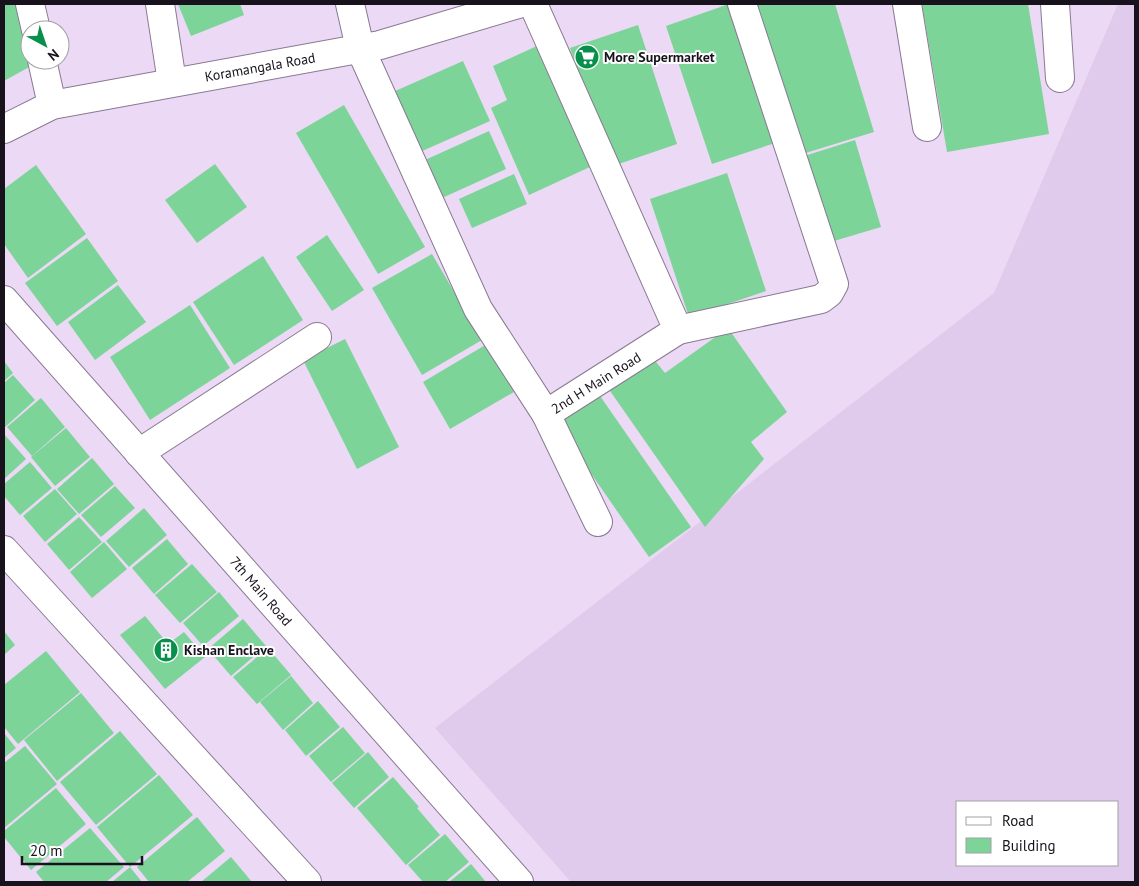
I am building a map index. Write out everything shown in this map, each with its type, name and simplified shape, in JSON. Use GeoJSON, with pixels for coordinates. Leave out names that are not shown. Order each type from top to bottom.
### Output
{"type":"FeatureCollection","features":[{"type":"Feature","properties":{"kind":"street"},"geometry":{"type":"LineString","coordinates":[[30,4],[34,20]]}},
{"type":"Feature","properties":{"kind":"street"},"geometry":{"type":"LineString","coordinates":[[160,4],[172,82]]}},
{"type":"Feature","properties":{"kind":"street","name":"2nd H Main Road"},"geometry":{"type":"LineString","coordinates":[[350,4],[360,48],[478,309],[546,414],[678,330]]}},
{"type":"Feature","properties":{"kind":"street","name":"Koramangala Road"},"geometry":{"type":"LineString","coordinates":[[4,129],[52,104],[380,45],[518,4]]}},
{"type":"Feature","properties":{"kind":"street"},"geometry":{"type":"LineString","coordinates":[[533,4],[678,330],[821,299],[829,293],[834,284],[742,4]]}},
{"type":"Feature","properties":{"kind":"street"},"geometry":{"type":"LineString","coordinates":[[907,4],[927,127]]}},
{"type":"Feature","properties":{"kind":"street"},"geometry":{"type":"LineString","coordinates":[[1055,4],[1060,78]]}},
{"type":"Feature","properties":{"kind":"street"},"geometry":{"type":"LineString","coordinates":[[44,70],[52,104]]}},
{"type":"Feature","properties":{"kind":"street","name":"7th Main Road"},"geometry":{"type":"LineString","coordinates":[[4,300],[519,882]]}},
{"type":"Feature","properties":{"kind":"street"},"geometry":{"type":"LineString","coordinates":[[139,453],[317,337]]}},
{"type":"Feature","properties":{"kind":"street"},"geometry":{"type":"LineString","coordinates":[[546,414],[598,522]]}},
{"type":"Feature","properties":{"kind":"street"},"geometry":{"type":"LineString","coordinates":[[4,550],[307,882]]}},
{"type":"Feature","properties":{"kind":"shaded area"},"geometry":{"type":"Polygon","coordinates":[[[1118,4],[1135,4],[1135,882],[571,882],[435,728],[994,293],[1118,4]]]}},
{"type":"Feature","properties":{"kind":"building"},"geometry":{"type":"Polygon","coordinates":[[[4,4],[16,4],[20,21],[20,70],[24,70],[4,81],[4,4]]]}},
{"type":"Feature","properties":{"kind":"building"},"geometry":{"type":"Polygon","coordinates":[[[178,4],[240,4],[244,15],[191,36],[178,4]]]}},
{"type":"Feature","properties":{"kind":"building"},"geometry":{"type":"Polygon","coordinates":[[[729,4],[775,143],[712,164],[666,26],[729,4]]]}},
{"type":"Feature","properties":{"kind":"building"},"geometry":{"type":"Polygon","coordinates":[[[754,4],[835,4],[874,132],[799,155],[754,4]]]}},
{"type":"Feature","properties":{"kind":"building"},"geometry":{"type":"Polygon","coordinates":[[[922,4],[1028,4],[1049,134],[947,152],[922,4]]]}},
{"type":"Feature","properties":{"kind":"building"},"geometry":{"type":"Polygon","coordinates":[[[638,25],[677,144],[610,167],[570,48],[638,25]]]}},
{"type":"Feature","properties":{"kind":"building"},"geometry":{"type":"Polygon","coordinates":[[[539,45],[592,166],[529,195],[491,108],[507,100],[493,66],[539,45]]]}},
{"type":"Feature","properties":{"kind":"building"},"geometry":{"type":"Polygon","coordinates":[[[463,61],[490,121],[420,152],[393,92],[463,61]]]}},
{"type":"Feature","properties":{"kind":"building"},"geometry":{"type":"Polygon","coordinates":[[[344,105],[425,247],[378,274],[296,133],[344,105]]]}},
{"type":"Feature","properties":{"kind":"building"},"geometry":{"type":"Polygon","coordinates":[[[489,131],[506,169],[442,198],[425,160],[489,131]]]}},
{"type":"Feature","properties":{"kind":"building"},"geometry":{"type":"Polygon","coordinates":[[[855,140],[881,227],[824,244],[798,158],[855,140]]]}},
{"type":"Feature","properties":{"kind":"building"},"geometry":{"type":"Polygon","coordinates":[[[215,164],[247,207],[197,243],[165,200],[215,164]]]}},
{"type":"Feature","properties":{"kind":"building"},"geometry":{"type":"Polygon","coordinates":[[[36,165],[86,234],[28,278],[4,244],[4,189],[36,165]]]}},
{"type":"Feature","properties":{"kind":"building"},"geometry":{"type":"Polygon","coordinates":[[[727,173],[766,291],[689,317],[650,199],[727,173]]]}},
{"type":"Feature","properties":{"kind":"building"},"geometry":{"type":"Polygon","coordinates":[[[514,174],[527,204],[472,228],[459,199],[514,174]]]}},
{"type":"Feature","properties":{"kind":"building"},"geometry":{"type":"Polygon","coordinates":[[[327,235],[364,290],[332,311],[296,257],[327,235]]]}},
{"type":"Feature","properties":{"kind":"building"},"geometry":{"type":"Polygon","coordinates":[[[87,238],[118,281],[57,326],[25,283],[87,238]]]}},
{"type":"Feature","properties":{"kind":"building"},"geometry":{"type":"Polygon","coordinates":[[[432,254],[482,340],[422,375],[372,288],[432,254]]]}},
{"type":"Feature","properties":{"kind":"building"},"geometry":{"type":"Polygon","coordinates":[[[263,256],[303,320],[234,365],[193,302],[263,256]]]}},
{"type":"Feature","properties":{"kind":"building"},"geometry":{"type":"Polygon","coordinates":[[[118,285],[146,322],[95,360],[68,322],[118,285]]]}},
{"type":"Feature","properties":{"kind":"building"},"geometry":{"type":"Polygon","coordinates":[[[190,305],[230,368],[150,420],[110,357],[190,305]]]}},
{"type":"Feature","properties":{"kind":"building"},"geometry":{"type":"Polygon","coordinates":[[[728,328],[787,412],[751,442],[764,459],[705,527],[608,388],[652,357],[665,373],[728,328]]]}},
{"type":"Feature","properties":{"kind":"building"},"geometry":{"type":"Polygon","coordinates":[[[345,339],[399,447],[357,469],[303,360],[345,339]]]}},
{"type":"Feature","properties":{"kind":"building"},"geometry":{"type":"Polygon","coordinates":[[[487,344],[514,392],[450,429],[423,382],[487,344]]]}},
{"type":"Feature","properties":{"kind":"building"},"geometry":{"type":"Polygon","coordinates":[[[4,361],[13,373],[4,381],[4,361]]]}},
{"type":"Feature","properties":{"kind":"building"},"geometry":{"type":"Polygon","coordinates":[[[13,375],[35,400],[4,428],[4,383],[13,375]]]}},
{"type":"Feature","properties":{"kind":"building"},"geometry":{"type":"Polygon","coordinates":[[[598,393],[691,527],[649,557],[556,423],[598,393]]]}},
{"type":"Feature","properties":{"kind":"building"},"geometry":{"type":"Polygon","coordinates":[[[41,398],[65,427],[32,456],[7,427],[41,398]]]}},
{"type":"Feature","properties":{"kind":"building"},"geometry":{"type":"Polygon","coordinates":[[[66,428],[90,457],[55,486],[31,457],[66,428]]]}},
{"type":"Feature","properties":{"kind":"building"},"geometry":{"type":"Polygon","coordinates":[[[4,434],[26,459],[4,479],[4,434]]]}},
{"type":"Feature","properties":{"kind":"building"},"geometry":{"type":"Polygon","coordinates":[[[92,458],[114,484],[79,514],[57,489],[92,458]]]}},
{"type":"Feature","properties":{"kind":"building"},"geometry":{"type":"Polygon","coordinates":[[[30,462],[52,488],[20,515],[4,496],[4,484],[30,462]]]}},
{"type":"Feature","properties":{"kind":"building"},"geometry":{"type":"Polygon","coordinates":[[[115,486],[135,508],[101,537],[81,515],[115,486]]]}},
{"type":"Feature","properties":{"kind":"building"},"geometry":{"type":"Polygon","coordinates":[[[55,489],[77,514],[45,542],[23,516],[55,489]]]}},
{"type":"Feature","properties":{"kind":"building"},"geometry":{"type":"Polygon","coordinates":[[[144,508],[167,535],[129,567],[106,541],[144,508]]]}},
{"type":"Feature","properties":{"kind":"building"},"geometry":{"type":"Polygon","coordinates":[[[79,517],[102,542],[69,570],[47,544],[79,517]]]}},
{"type":"Feature","properties":{"kind":"building"},"geometry":{"type":"Polygon","coordinates":[[[167,539],[188,564],[154,594],[132,568],[167,539]]]}},
{"type":"Feature","properties":{"kind":"building"},"geometry":{"type":"Polygon","coordinates":[[[104,542],[127,569],[92,598],[70,572],[104,542]]]}},
{"type":"Feature","properties":{"kind":"building"},"geometry":{"type":"Polygon","coordinates":[[[192,564],[217,592],[180,623],[155,595],[192,564]]]}},
{"type":"Feature","properties":{"kind":"building"},"geometry":{"type":"Polygon","coordinates":[[[219,592],[239,616],[203,646],[183,623],[219,592]]]}},
{"type":"Feature","properties":{"kind":"building","name":"Kishan Enclave"},"geometry":{"type":"Polygon","coordinates":[[[145,616],[168,644],[184,632],[205,657],[165,689],[120,635],[145,616]]]}},
{"type":"Feature","properties":{"kind":"building"},"geometry":{"type":"Polygon","coordinates":[[[243,619],[266,646],[231,676],[208,649],[243,619]]]}},
{"type":"Feature","properties":{"kind":"building"},"geometry":{"type":"Polygon","coordinates":[[[4,631],[15,645],[4,655],[4,631]]]}},
{"type":"Feature","properties":{"kind":"building"},"geometry":{"type":"Polygon","coordinates":[[[268,648],[291,675],[257,704],[233,677],[268,648]]]}},
{"type":"Feature","properties":{"kind":"building"},"geometry":{"type":"Polygon","coordinates":[[[46,651],[80,692],[18,744],[4,727],[4,685],[46,651]]]}},
{"type":"Feature","properties":{"kind":"building"},"geometry":{"type":"Polygon","coordinates":[[[291,676],[313,703],[283,730],[260,702],[291,676]]]}},
{"type":"Feature","properties":{"kind":"building"},"geometry":{"type":"Polygon","coordinates":[[[81,693],[114,733],[57,781],[24,740],[81,693]]]}},
{"type":"Feature","properties":{"kind":"building"},"geometry":{"type":"Polygon","coordinates":[[[318,701],[340,727],[306,756],[285,730],[318,701]]]}},
{"type":"Feature","properties":{"kind":"building"},"geometry":{"type":"Polygon","coordinates":[[[343,727],[365,753],[331,782],[309,756],[343,727]]]}},
{"type":"Feature","properties":{"kind":"building"},"geometry":{"type":"Polygon","coordinates":[[[120,731],[157,774],[96,825],[60,782],[120,731]]]}},
{"type":"Feature","properties":{"kind":"building"},"geometry":{"type":"Polygon","coordinates":[[[4,733],[16,748],[4,758],[4,733]]]}},
{"type":"Feature","properties":{"kind":"building"},"geometry":{"type":"Polygon","coordinates":[[[25,746],[57,784],[4,828],[4,763],[25,746]]]}},
{"type":"Feature","properties":{"kind":"building"},"geometry":{"type":"Polygon","coordinates":[[[368,752],[389,777],[354,808],[332,783],[368,752]]]}},
{"type":"Feature","properties":{"kind":"building"},"geometry":{"type":"Polygon","coordinates":[[[159,775],[193,815],[130,867],[97,827],[159,775]]]}},
{"type":"Feature","properties":{"kind":"building"},"geometry":{"type":"Polygon","coordinates":[[[393,777],[440,835],[406,865],[357,808],[393,777]]]}},
{"type":"Feature","properties":{"kind":"building"},"geometry":{"type":"Polygon","coordinates":[[[56,788],[86,824],[31,870],[4,837],[4,831],[56,788]]]}},
{"type":"Feature","properties":{"kind":"building"},"geometry":{"type":"Polygon","coordinates":[[[197,817],[225,851],[187,882],[149,882],[137,867],[197,817]]]}},
{"type":"Feature","properties":{"kind":"building"},"geometry":{"type":"Polygon","coordinates":[[[90,828],[124,867],[106,882],[44,882],[36,872],[90,828]]]}},
{"type":"Feature","properties":{"kind":"building"},"geometry":{"type":"Polygon","coordinates":[[[445,834],[469,862],[445,882],[423,882],[408,865],[445,834]]]}},
{"type":"Feature","properties":{"kind":"building"},"geometry":{"type":"Polygon","coordinates":[[[231,857],[252,882],[201,882],[231,857]]]}},
{"type":"Feature","properties":{"kind":"building"},"geometry":{"type":"Polygon","coordinates":[[[471,864],[486,882],[449,882],[471,864]]]}},
{"type":"Feature","properties":{"kind":"building"},"geometry":{"type":"Polygon","coordinates":[[[130,867],[142,882],[112,882],[130,867]]]}},
{"type":"Feature","properties":{"kind":"place","name":"More Supermarket"},"geometry":{"type":"Point","coordinates":[587,57]}},
{"type":"Feature","properties":{"kind":"place","name":"Kishan Enclave"},"geometry":{"type":"Point","coordinates":[166,650]}}]}
